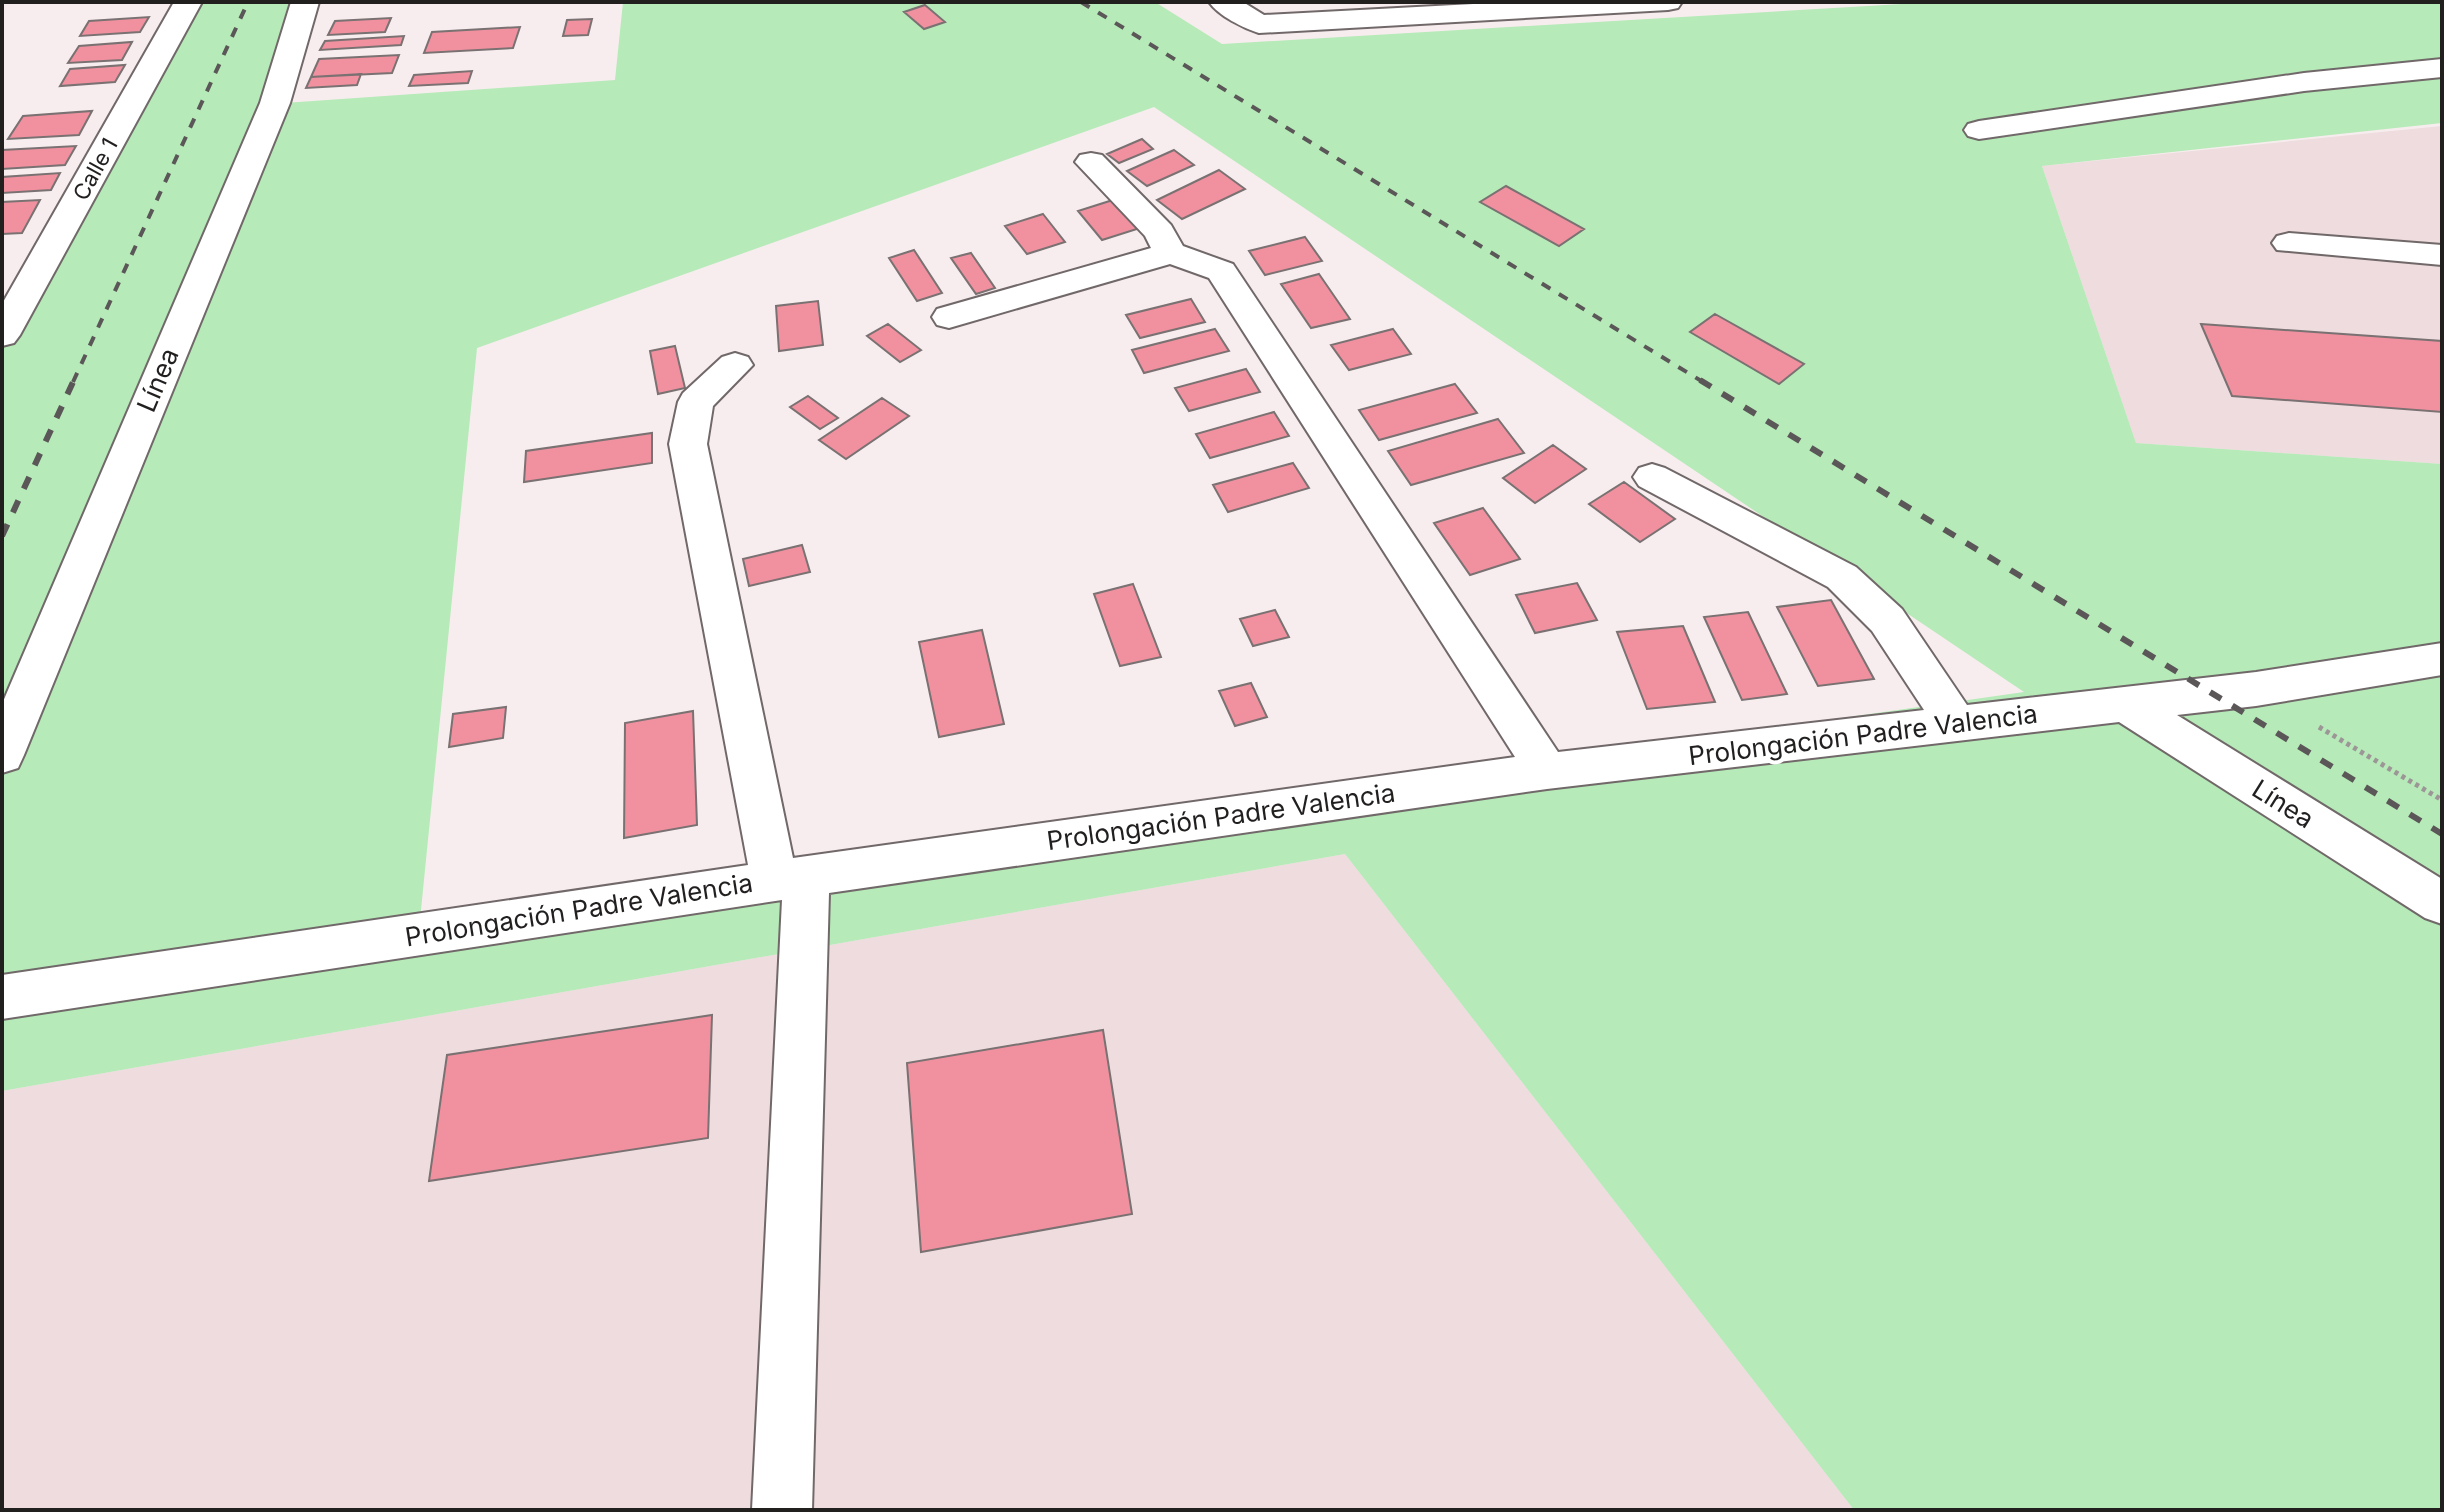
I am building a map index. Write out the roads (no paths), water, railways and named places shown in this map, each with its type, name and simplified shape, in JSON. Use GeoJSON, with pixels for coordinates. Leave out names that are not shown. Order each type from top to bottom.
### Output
{"type":"FeatureCollection","features":[{"type":"Feature","properties":{"kind":"street","name":"Calle 1"},"geometry":{"type":"LineString","coordinates":[[2,335],[188,2]]}},
{"type":"Feature","properties":{"kind":"street","name":"Línea"},"geometry":{"type":"LineString","coordinates":[[2,755],[275,103],[305,2]]}},
{"type":"Feature","properties":{"kind":"street"},"geometry":{"type":"LineString","coordinates":[[1223,2],[1259,24],[1668,2]]}},
{"type":"Feature","properties":{"kind":"street"},"geometry":{"type":"LineString","coordinates":[[1979,130],[2304,82],[2442,68]]}},
{"type":"Feature","properties":{"kind":"street"},"geometry":{"type":"LineString","coordinates":[[1091,162],[1159,232],[1170,253]]}},
{"type":"Feature","properties":{"kind":"street"},"geometry":{"type":"LineString","coordinates":[[2289,243],[2442,255]]}},
{"type":"Feature","properties":{"kind":"street"},"geometry":{"type":"LineString","coordinates":[[949,317],[1170,253],[1221,271],[1547,771]]}},
{"type":"Feature","properties":{"kind":"street"},"geometry":{"type":"LineString","coordinates":[[735,365],[696,402],[688,444],[790,878],[782,1510]]}},
{"type":"Feature","properties":{"kind":"street"},"geometry":{"type":"LineString","coordinates":[[1652,477],[1842,577],[1887,620],[1956,724]]}},
{"type":"Feature","properties":{"kind":"street","name":"Prolongación Padre Valencia"},"geometry":{"type":"LineString","coordinates":[[2,997],[790,878],[1547,771],[2256,689],[2442,659]]}},
{"type":"Feature","properties":{"kind":"street","name":"Línea"},"geometry":{"type":"LineString","coordinates":[[2125,704],[2442,904]]}},
{"type":"Feature","properties":{"kind":"railway"},"geometry":{"type":"LineString","coordinates":[[73,382],[248,2]]}},
{"type":"Feature","properties":{"kind":"railway"},"geometry":{"type":"LineString","coordinates":[[1081,2],[1703,382]]}},
{"type":"Feature","properties":{"kind":"railway"},"geometry":{"type":"LineString","coordinates":[[2,536],[74,380]]}},
{"type":"Feature","properties":{"kind":"railway"},"geometry":{"type":"LineString","coordinates":[[1700,380],[2442,834]]}}]}
